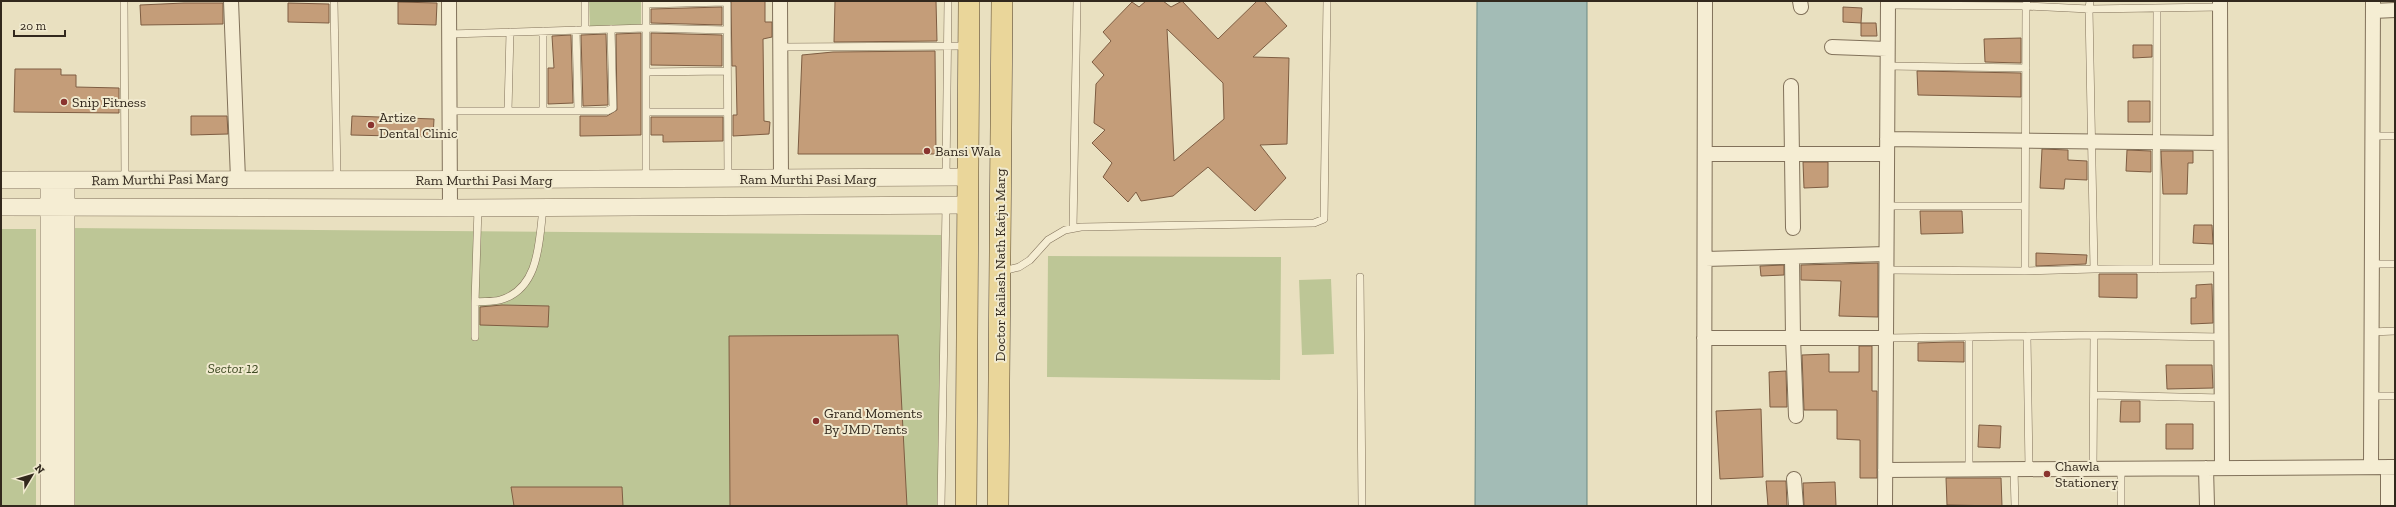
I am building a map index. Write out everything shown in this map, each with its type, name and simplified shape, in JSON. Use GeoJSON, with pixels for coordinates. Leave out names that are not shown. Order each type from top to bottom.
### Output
{"type":"FeatureCollection","features":[{"type":"Feature","properties":{"kind":"main road"},"geometry":{"type":"LineString","coordinates":[[966,506],[969,1]]}},
{"type":"Feature","properties":{"kind":"main road","name":"Doctor Kailash Nath Katju Marg"},"geometry":{"type":"LineString","coordinates":[[998,506],[1002,1]]}},
{"type":"Feature","properties":{"kind":"main road"},"geometry":{"type":"LineString","coordinates":[[966,483],[999,483]]}},
{"type":"Feature","properties":{"kind":"street"},"geometry":{"type":"LineString","coordinates":[[231,1],[238,179]]}},
{"type":"Feature","properties":{"kind":"street"},"geometry":{"type":"LineString","coordinates":[[449,1],[450,208]]}},
{"type":"Feature","properties":{"kind":"street"},"geometry":{"type":"LineString","coordinates":[[780,1],[781,179]]}},
{"type":"Feature","properties":{"kind":"street"},"geometry":{"type":"LineString","coordinates":[[1704,506],[1705,1]]}},
{"type":"Feature","properties":{"kind":"street"},"geometry":{"type":"LineString","coordinates":[[1885,506],[1888,3]]}},
{"type":"Feature","properties":{"kind":"street"},"geometry":{"type":"LineString","coordinates":[[2220,4],[2222,468]]}},
{"type":"Feature","properties":{"kind":"street"},"geometry":{"type":"LineString","coordinates":[[2371,467],[2373,6],[2395,10]]}},
{"type":"Feature","properties":{"kind":"street"},"geometry":{"type":"LineString","coordinates":[[1832,46],[1887,49]]}},
{"type":"Feature","properties":{"kind":"street"},"geometry":{"type":"LineString","coordinates":[[1791,86],[1793,228]]}},
{"type":"Feature","properties":{"kind":"street"},"geometry":{"type":"LineString","coordinates":[[1887,139],[2220,143]]}},
{"type":"Feature","properties":{"kind":"street"},"geometry":{"type":"LineString","coordinates":[[1705,154],[1887,154]]}},
{"type":"Feature","properties":{"kind":"street","name":"Ram Murthi Pasi Marg"},"geometry":{"type":"LineString","coordinates":[[1,180],[337,179],[450,181],[968,177]]}},
{"type":"Feature","properties":{"kind":"street"},"geometry":{"type":"LineString","coordinates":[[49,506],[58,180]]}},
{"type":"Feature","properties":{"kind":"street","name":"Ram Murthi Pasi Marg"},"geometry":{"type":"LineString","coordinates":[[1,207],[543,208],[968,205]]}},
{"type":"Feature","properties":{"kind":"street"},"geometry":{"type":"LineString","coordinates":[[57,207],[66,506]]}},
{"type":"Feature","properties":{"kind":"street"},"geometry":{"type":"LineString","coordinates":[[1705,259],[1886,254]]}},
{"type":"Feature","properties":{"kind":"street"},"geometry":{"type":"LineString","coordinates":[[1792,257],[1796,416]]}},
{"type":"Feature","properties":{"kind":"street"},"geometry":{"type":"LineString","coordinates":[[1704,338],[1886,338]]}},
{"type":"Feature","properties":{"kind":"street"},"geometry":{"type":"LineString","coordinates":[[1885,470],[2392,467],[2388,506]]}},
{"type":"Feature","properties":{"kind":"street"},"geometry":{"type":"LineString","coordinates":[[2206,468],[2206,506]]}},
{"type":"Feature","properties":{"kind":"street"},"geometry":{"type":"LineString","coordinates":[[1794,479],[1796,506]]}},
{"type":"Feature","properties":{"kind":"lane"},"geometry":{"type":"LineString","coordinates":[[124,1],[125,180]]}},
{"type":"Feature","properties":{"kind":"lane"},"geometry":{"type":"LineString","coordinates":[[334,1],[337,179]]}},
{"type":"Feature","properties":{"kind":"lane"},"geometry":{"type":"LineString","coordinates":[[585,1],[586,30]]}},
{"type":"Feature","properties":{"kind":"lane"},"geometry":{"type":"LineString","coordinates":[[946,178],[948,1]]}},
{"type":"Feature","properties":{"kind":"lane"},"geometry":{"type":"LineString","coordinates":[[1073,228],[1077,1]]}},
{"type":"Feature","properties":{"kind":"lane"},"geometry":{"type":"LineString","coordinates":[[999,272],[1019,267],[1030,260],[1048,240],[1066,230],[1073,228],[1314,224],[1324,219],[1327,1]]}},
{"type":"Feature","properties":{"kind":"lane"},"geometry":{"type":"LineString","coordinates":[[646,180],[646,3],[725,2],[728,5],[728,179]]}},
{"type":"Feature","properties":{"kind":"lane"},"geometry":{"type":"LineString","coordinates":[[1888,3],[2090,5],[2157,8],[2220,4]]}},
{"type":"Feature","properties":{"kind":"lane"},"geometry":{"type":"LineString","coordinates":[[2025,271],[2026,4]]}},
{"type":"Feature","properties":{"kind":"lane"},"geometry":{"type":"LineString","coordinates":[[2090,5],[2094,269]]}},
{"type":"Feature","properties":{"kind":"lane"},"geometry":{"type":"LineString","coordinates":[[2156,269],[2157,8]]}},
{"type":"Feature","properties":{"kind":"lane"},"geometry":{"type":"LineString","coordinates":[[449,34],[646,28],[727,30]]}},
{"type":"Feature","properties":{"kind":"lane"},"geometry":{"type":"LineString","coordinates":[[449,111],[607,111],[613,108],[611,29]]}},
{"type":"Feature","properties":{"kind":"lane"},"geometry":{"type":"LineString","coordinates":[[576,30],[578,111]]}},
{"type":"Feature","properties":{"kind":"lane"},"geometry":{"type":"LineString","coordinates":[[543,31],[543,111]]}},
{"type":"Feature","properties":{"kind":"lane"},"geometry":{"type":"LineString","coordinates":[[508,111],[510,32]]}},
{"type":"Feature","properties":{"kind":"lane"},"geometry":{"type":"LineString","coordinates":[[780,47],[968,46]]}},
{"type":"Feature","properties":{"kind":"lane"},"geometry":{"type":"LineString","coordinates":[[1887,66],[2026,68]]}},
{"type":"Feature","properties":{"kind":"lane"},"geometry":{"type":"LineString","coordinates":[[646,72],[727,71]]}},
{"type":"Feature","properties":{"kind":"lane"},"geometry":{"type":"LineString","coordinates":[[646,112],[728,112]]}},
{"type":"Feature","properties":{"kind":"lane"},"geometry":{"type":"LineString","coordinates":[[2372,136],[2395,136]]}},
{"type":"Feature","properties":{"kind":"lane"},"geometry":{"type":"LineString","coordinates":[[941,506],[946,205]]}},
{"type":"Feature","properties":{"kind":"lane"},"geometry":{"type":"LineString","coordinates":[[1887,206],[2026,206]]}},
{"type":"Feature","properties":{"kind":"lane"},"geometry":{"type":"LineString","coordinates":[[475,338],[478,208]]}},
{"type":"Feature","properties":{"kind":"lane"},"geometry":{"type":"LineString","coordinates":[[475,302],[500,300],[523,286],[534,268],[543,208]]}},
{"type":"Feature","properties":{"kind":"lane"},"geometry":{"type":"LineString","coordinates":[[2372,264],[2395,264]]}},
{"type":"Feature","properties":{"kind":"lane"},"geometry":{"type":"LineString","coordinates":[[1886,270],[2025,271],[2221,268]]}},
{"type":"Feature","properties":{"kind":"lane"},"geometry":{"type":"LineString","coordinates":[[1360,277],[1362,506]]}},
{"type":"Feature","properties":{"kind":"lane"},"geometry":{"type":"LineString","coordinates":[[2371,332],[2395,331]]}},
{"type":"Feature","properties":{"kind":"lane"},"geometry":{"type":"LineString","coordinates":[[1886,338],[2094,334],[2222,337]]}},
{"type":"Feature","properties":{"kind":"lane"},"geometry":{"type":"LineString","coordinates":[[2093,469],[2094,334]]}},
{"type":"Feature","properties":{"kind":"lane"},"geometry":{"type":"LineString","coordinates":[[2027,336],[2029,469]]}},
{"type":"Feature","properties":{"kind":"lane"},"geometry":{"type":"LineString","coordinates":[[1969,337],[1969,470]]}},
{"type":"Feature","properties":{"kind":"lane"},"geometry":{"type":"LineString","coordinates":[[2094,395],[2222,398]]}},
{"type":"Feature","properties":{"kind":"lane"},"geometry":{"type":"LineString","coordinates":[[2371,396],[2395,396]]}},
{"type":"Feature","properties":{"kind":"lane"},"geometry":{"type":"LineString","coordinates":[[2121,468],[2121,506]]}},
{"type":"Feature","properties":{"kind":"lane"},"geometry":{"type":"LineString","coordinates":[[2014,469],[2015,506]]}},
{"type":"Feature","properties":{"kind":"green space"},"geometry":{"type":"Polygon","coordinates":[[[589,1],[641,1],[641,27],[590,28],[589,1]]]}},
{"type":"Feature","properties":{"kind":"green space","name":"Sector 12"},"geometry":{"type":"Polygon","coordinates":[[[69,228],[941,235],[940,506],[70,506],[69,228]]]}},
{"type":"Feature","properties":{"kind":"green space"},"geometry":{"type":"Polygon","coordinates":[[[1,229],[36,229],[36,506],[1,506],[1,229]]]}},
{"type":"Feature","properties":{"kind":"green space"},"geometry":{"type":"Polygon","coordinates":[[[1048,256],[1281,257],[1280,380],[1047,377],[1048,256]]]}},
{"type":"Feature","properties":{"kind":"green space"},"geometry":{"type":"Polygon","coordinates":[[[1331,279],[1334,354],[1302,355],[1299,280],[1331,279]]]}},
{"type":"Feature","properties":{"kind":"water"},"geometry":{"type":"Polygon","coordinates":[[[1477,1],[1587,1],[1587,506],[1475,506],[1477,1]]]}},
{"type":"Feature","properties":{"kind":"building"},"geometry":{"type":"Polygon","coordinates":[[[731,1],[765,1],[765,22],[772,22],[772,37],[763,39],[764,121],[770,122],[769,134],[733,136],[733,115],[737,115],[736,66],[732,66],[731,1]]]}},
{"type":"Feature","properties":{"kind":"building"},"geometry":{"type":"Polygon","coordinates":[[[835,1],[936,1],[937,41],[834,42],[835,1]]]}},
{"type":"Feature","properties":{"kind":"building"},"geometry":{"type":"Polygon","coordinates":[[[1146,1],[1163,1],[1171,7],[1182,1],[1218,39],[1257,1],[1264,1],[1287,26],[1253,57],[1289,58],[1287,144],[1260,145],[1286,178],[1255,211],[1208,167],[1173,196],[1141,201],[1136,192],[1128,202],[1103,177],[1112,163],[1092,143],[1105,130],[1094,123],[1096,84],[1104,75],[1092,62],[1111,41],[1103,32],[1132,2],[1139,7],[1146,1]],[[1167,29],[1174,161],[1224,119],[1223,83],[1167,29]]]}},
{"type":"Feature","properties":{"kind":"building"},"geometry":{"type":"Polygon","coordinates":[[[398,2],[437,3],[436,25],[398,24],[398,2]]]}},
{"type":"Feature","properties":{"kind":"building"},"geometry":{"type":"Polygon","coordinates":[[[223,3],[223,24],[141,25],[140,5],[223,3]]]}},
{"type":"Feature","properties":{"kind":"building"},"geometry":{"type":"Polygon","coordinates":[[[288,3],[329,4],[329,23],[288,22],[288,3]]]}},
{"type":"Feature","properties":{"kind":"building"},"geometry":{"type":"Polygon","coordinates":[[[722,7],[722,25],[651,23],[651,9],[722,7]]]}},
{"type":"Feature","properties":{"kind":"building"},"geometry":{"type":"Polygon","coordinates":[[[1843,7],[1862,8],[1861,23],[1843,22],[1843,7]]]}},
{"type":"Feature","properties":{"kind":"building"},"geometry":{"type":"Polygon","coordinates":[[[1861,23],[1876,23],[1877,36],[1861,36],[1861,23]]]}},
{"type":"Feature","properties":{"kind":"building"},"geometry":{"type":"Polygon","coordinates":[[[641,33],[641,135],[580,136],[580,116],[607,116],[617,110],[616,34],[641,33]]]}},
{"type":"Feature","properties":{"kind":"building"},"geometry":{"type":"Polygon","coordinates":[[[651,33],[722,35],[722,66],[651,65],[651,33]]]}},
{"type":"Feature","properties":{"kind":"building"},"geometry":{"type":"Polygon","coordinates":[[[606,34],[608,105],[583,106],[581,35],[606,34]]]}},
{"type":"Feature","properties":{"kind":"building"},"geometry":{"type":"Polygon","coordinates":[[[571,35],[573,103],[548,104],[548,68],[554,68],[552,36],[571,35]]]}},
{"type":"Feature","properties":{"kind":"building"},"geometry":{"type":"Polygon","coordinates":[[[2021,38],[2021,63],[1985,62],[1984,39],[2021,38]]]}},
{"type":"Feature","properties":{"kind":"building"},"geometry":{"type":"Polygon","coordinates":[[[2133,45],[2152,45],[2152,57],[2133,58],[2133,45]]]}},
{"type":"Feature","properties":{"kind":"building"},"geometry":{"type":"Polygon","coordinates":[[[935,51],[936,154],[798,154],[802,55],[833,52],[935,51]]]}},
{"type":"Feature","properties":{"kind":"building"},"geometry":{"type":"Polygon","coordinates":[[[15,69],[61,69],[61,75],[76,75],[76,87],[119,88],[119,113],[14,112],[15,69]]]}},
{"type":"Feature","properties":{"kind":"building"},"geometry":{"type":"Polygon","coordinates":[[[1917,71],[2021,73],[2021,97],[1918,95],[1917,71]]]}},
{"type":"Feature","properties":{"kind":"building"},"geometry":{"type":"Polygon","coordinates":[[[2128,101],[2150,101],[2150,122],[2128,122],[2128,101]]]}},
{"type":"Feature","properties":{"kind":"building"},"geometry":{"type":"Polygon","coordinates":[[[191,116],[227,116],[228,134],[191,135],[191,116]]]}},
{"type":"Feature","properties":{"kind":"building"},"geometry":{"type":"Polygon","coordinates":[[[352,116],[434,119],[433,137],[351,135],[352,116]]]}},
{"type":"Feature","properties":{"kind":"building"},"geometry":{"type":"Polygon","coordinates":[[[651,117],[723,117],[723,141],[663,142],[663,135],[651,135],[651,117]]]}},
{"type":"Feature","properties":{"kind":"building"},"geometry":{"type":"Polygon","coordinates":[[[2042,149],[2068,150],[2068,160],[2087,161],[2087,180],[2065,179],[2064,189],[2040,188],[2042,149]]]}},
{"type":"Feature","properties":{"kind":"building"},"geometry":{"type":"Polygon","coordinates":[[[2127,150],[2151,151],[2151,172],[2126,171],[2127,150]]]}},
{"type":"Feature","properties":{"kind":"building"},"geometry":{"type":"Polygon","coordinates":[[[2161,151],[2193,151],[2193,163],[2188,163],[2187,194],[2163,194],[2161,151]]]}},
{"type":"Feature","properties":{"kind":"building"},"geometry":{"type":"Polygon","coordinates":[[[1803,162],[1828,162],[1828,187],[1804,188],[1803,162]]]}},
{"type":"Feature","properties":{"kind":"building"},"geometry":{"type":"Polygon","coordinates":[[[1920,211],[1962,211],[1963,233],[1921,234],[1920,211]]]}},
{"type":"Feature","properties":{"kind":"building"},"geometry":{"type":"Polygon","coordinates":[[[2194,225],[2212,225],[2213,244],[2193,243],[2194,225]]]}},
{"type":"Feature","properties":{"kind":"building"},"geometry":{"type":"Polygon","coordinates":[[[2036,253],[2087,255],[2086,264],[2036,266],[2036,253]]]}},
{"type":"Feature","properties":{"kind":"building"},"geometry":{"type":"Polygon","coordinates":[[[1878,263],[1878,317],[1839,316],[1841,281],[1801,280],[1801,265],[1878,263]]]}},
{"type":"Feature","properties":{"kind":"building"},"geometry":{"type":"Polygon","coordinates":[[[1784,265],[1784,275],[1761,276],[1760,266],[1784,265]]]}},
{"type":"Feature","properties":{"kind":"building"},"geometry":{"type":"Polygon","coordinates":[[[2099,274],[2137,274],[2137,298],[2099,297],[2099,274]]]}},
{"type":"Feature","properties":{"kind":"building"},"geometry":{"type":"Polygon","coordinates":[[[2212,284],[2213,323],[2191,324],[2191,298],[2196,298],[2196,285],[2212,284]]]}},
{"type":"Feature","properties":{"kind":"building"},"geometry":{"type":"Polygon","coordinates":[[[502,305],[549,306],[548,327],[480,325],[480,307],[502,305]]]}},
{"type":"Feature","properties":{"kind":"building","name":"Grand Moments By JMD Tents"},"geometry":{"type":"Polygon","coordinates":[[[898,335],[907,506],[730,506],[729,336],[898,335]]]}},
{"type":"Feature","properties":{"kind":"building"},"geometry":{"type":"Polygon","coordinates":[[[1964,342],[1964,362],[1918,361],[1918,343],[1964,342]]]}},
{"type":"Feature","properties":{"kind":"building"},"geometry":{"type":"Polygon","coordinates":[[[1859,346],[1872,346],[1872,391],[1877,391],[1877,478],[1860,478],[1860,440],[1837,439],[1837,410],[1804,410],[1802,355],[1829,354],[1829,372],[1859,372],[1859,346]]]}},
{"type":"Feature","properties":{"kind":"building"},"geometry":{"type":"Polygon","coordinates":[[[2166,365],[2212,365],[2213,388],[2167,389],[2166,365]]]}},
{"type":"Feature","properties":{"kind":"building"},"geometry":{"type":"Polygon","coordinates":[[[1786,371],[1787,407],[1770,407],[1769,372],[1786,371]]]}},
{"type":"Feature","properties":{"kind":"building"},"geometry":{"type":"Polygon","coordinates":[[[2121,401],[2140,401],[2140,422],[2120,422],[2121,401]]]}},
{"type":"Feature","properties":{"kind":"building"},"geometry":{"type":"Polygon","coordinates":[[[1761,409],[1763,477],[1720,479],[1716,411],[1761,409]]]}},
{"type":"Feature","properties":{"kind":"building"},"geometry":{"type":"Polygon","coordinates":[[[2166,424],[2193,424],[2193,449],[2166,449],[2166,424]]]}},
{"type":"Feature","properties":{"kind":"building"},"geometry":{"type":"Polygon","coordinates":[[[1979,425],[2001,426],[2000,448],[1978,447],[1979,425]]]}},
{"type":"Feature","properties":{"kind":"building"},"geometry":{"type":"Polygon","coordinates":[[[1946,478],[2001,478],[2002,506],[1947,505],[1946,478]]]}},
{"type":"Feature","properties":{"kind":"building"},"geometry":{"type":"Polygon","coordinates":[[[1766,481],[1786,481],[1787,506],[1768,506],[1766,481]]]}},
{"type":"Feature","properties":{"kind":"building"},"geometry":{"type":"Polygon","coordinates":[[[1835,482],[1836,506],[1804,506],[1803,483],[1835,482]]]}},
{"type":"Feature","properties":{"kind":"building"},"geometry":{"type":"Polygon","coordinates":[[[511,487],[622,487],[623,506],[514,506],[511,487]]]}},
{"type":"Feature","properties":{"kind":"place","name":"Snip Fitness"},"geometry":{"type":"Point","coordinates":[64,102]}},
{"type":"Feature","properties":{"kind":"place","name":"Artize Dental Clinic"},"geometry":{"type":"Point","coordinates":[371,125]}},
{"type":"Feature","properties":{"kind":"place","name":"Bansi Wala"},"geometry":{"type":"Point","coordinates":[927,151]}},
{"type":"Feature","properties":{"kind":"place","name":"Grand Moments By JMD Tents"},"geometry":{"type":"Point","coordinates":[816,421]}},
{"type":"Feature","properties":{"kind":"place","name":"Chawla Stationery"},"geometry":{"type":"Point","coordinates":[2047,474]}}]}
